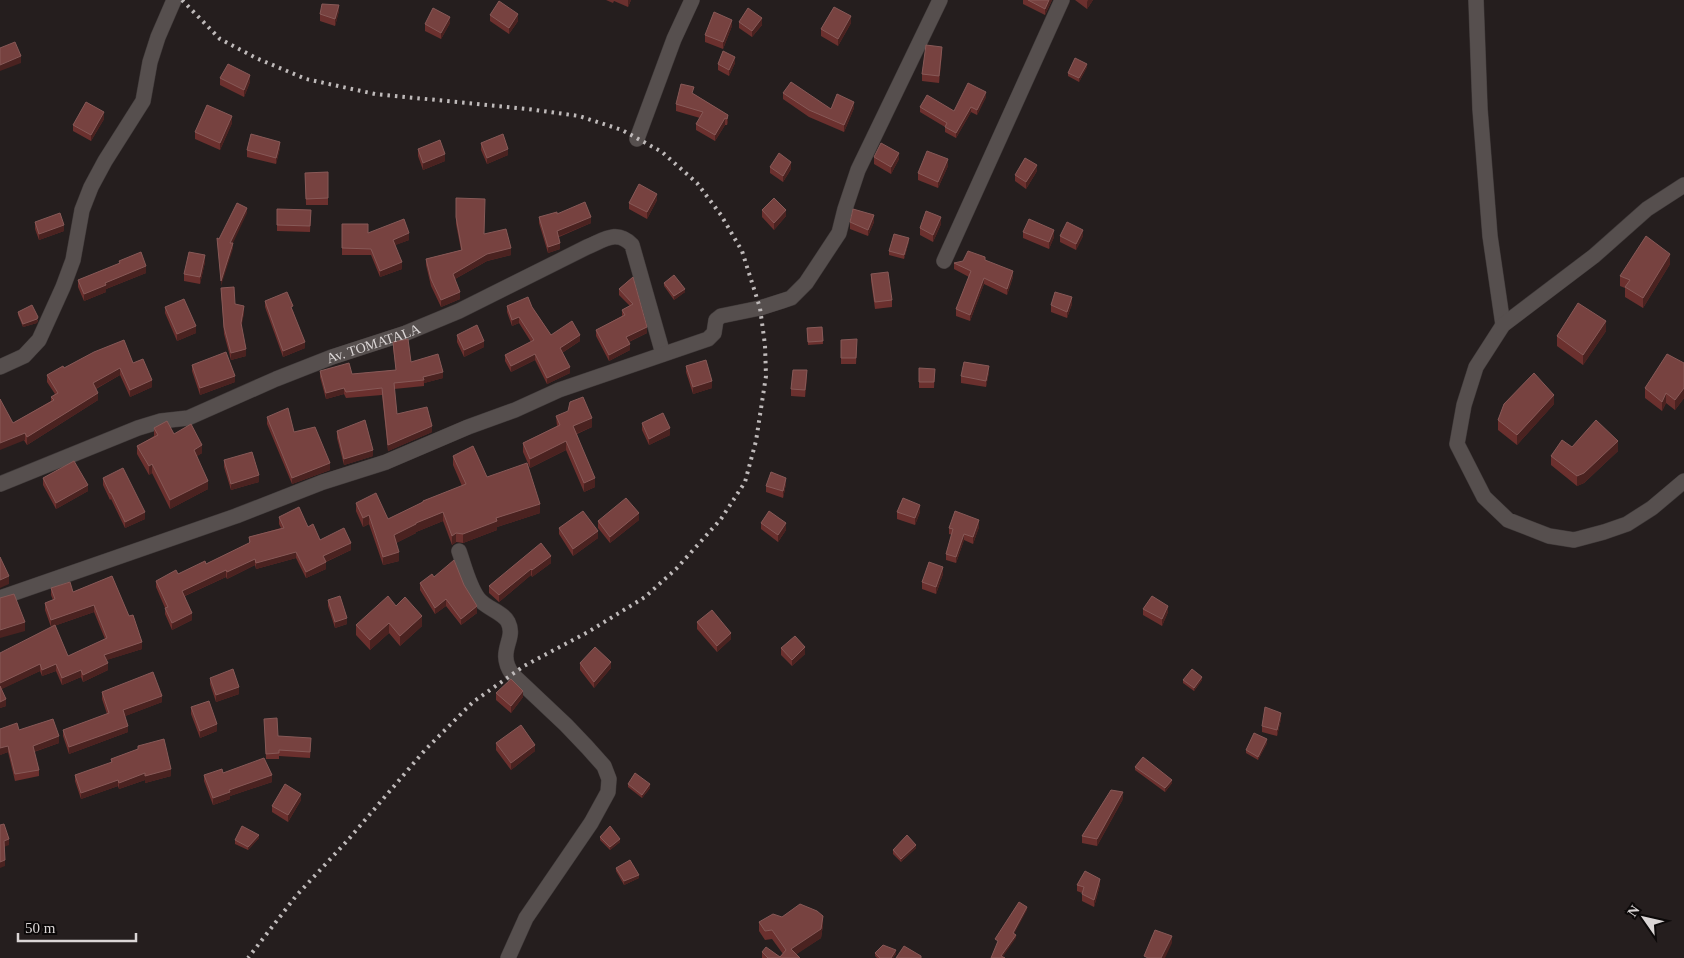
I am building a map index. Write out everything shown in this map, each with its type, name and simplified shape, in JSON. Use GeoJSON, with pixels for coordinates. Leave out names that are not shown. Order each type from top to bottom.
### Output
{"type":"FeatureCollection","features":[{"type":"Feature","properties":{"kind":"street"},"geometry":{"type":"LineString","coordinates":[[0,366],[24,356],[39,340],[43,332],[73,260],[82,210],[105,161],[143,101],[150,62],[158,37],[174,0]]}},
{"type":"Feature","properties":{"kind":"street"},"geometry":{"type":"LineString","coordinates":[[637,139],[674,39],[692,0]]}},
{"type":"Feature","properties":{"kind":"street"},"geometry":{"type":"LineString","coordinates":[[0,598],[236,516],[323,482],[386,462],[515,410],[559,390],[708,339],[714,333],[716,320],[721,316],[760,308],[791,298],[806,283],[840,233],[845,209],[858,170],[940,0]]}},
{"type":"Feature","properties":{"kind":"street"},"geometry":{"type":"LineString","coordinates":[[944,261],[1062,0]]}},
{"type":"Feature","properties":{"kind":"street"},"geometry":{"type":"LineString","coordinates":[[1476,0],[1480,109],[1490,236],[1503,325]]}},
{"type":"Feature","properties":{"kind":"street"},"geometry":{"type":"LineString","coordinates":[[1684,185],[1647,209],[1594,256],[1503,325],[1476,367],[1464,405],[1457,444],[1484,497],[1508,520],[1549,536],[1574,540],[1628,524],[1652,508],[1684,481]]}},
{"type":"Feature","properties":{"kind":"street","name":"Av. TOMATALA"},"geometry":{"type":"LineString","coordinates":[[0,484],[138,428],[161,421],[188,418],[276,379],[332,357],[406,334],[459,311],[587,247],[605,239],[618,236],[625,238],[632,245],[663,354]]}},
{"type":"Feature","properties":{"kind":"street"},"geometry":{"type":"LineString","coordinates":[[459,551],[478,599],[508,620],[511,632],[505,651],[506,665],[512,674],[587,747],[604,766],[609,779],[608,792],[573,850],[526,918],[508,958]]}},
{"type":"Feature","properties":{"kind":"building"},"geometry":{"type":"Polygon","coordinates":[[[1028,0],[1049,0],[1045,9],[1028,0]]]}},
{"type":"Feature","properties":{"kind":"building"},"geometry":{"type":"Polygon","coordinates":[[[499,1],[518,14],[509,28],[490,15],[499,1]]]}},
{"type":"Feature","properties":{"kind":"building"},"geometry":{"type":"Polygon","coordinates":[[[322,4],[339,5],[335,19],[320,14],[322,4]]]}},
{"type":"Feature","properties":{"kind":"building"},"geometry":{"type":"Polygon","coordinates":[[[834,7],[851,16],[838,39],[821,29],[834,7]]]}},
{"type":"Feature","properties":{"kind":"building"},"geometry":{"type":"Polygon","coordinates":[[[433,8],[450,17],[441,33],[425,24],[433,8]]]}},
{"type":"Feature","properties":{"kind":"building"},"geometry":{"type":"Polygon","coordinates":[[[748,8],[762,18],[752,31],[739,22],[748,8]]]}},
{"type":"Feature","properties":{"kind":"building"},"geometry":{"type":"Polygon","coordinates":[[[714,12],[732,20],[723,42],[705,35],[714,12]]]}},
{"type":"Feature","properties":{"kind":"building"},"geometry":{"type":"Polygon","coordinates":[[[15,42],[21,56],[0,65],[0,48],[15,42]]]}},
{"type":"Feature","properties":{"kind":"building"},"geometry":{"type":"Polygon","coordinates":[[[926,45],[942,47],[939,76],[922,74],[926,45]]]}},
{"type":"Feature","properties":{"kind":"building"},"geometry":{"type":"Polygon","coordinates":[[[723,51],[735,57],[729,70],[718,64],[723,51]]]}},
{"type":"Feature","properties":{"kind":"building"},"geometry":{"type":"Polygon","coordinates":[[[1075,58],[1087,64],[1079,78],[1068,73],[1075,58]]]}},
{"type":"Feature","properties":{"kind":"building"},"geometry":{"type":"Polygon","coordinates":[[[228,64],[250,75],[244,90],[220,78],[228,64]]]}},
{"type":"Feature","properties":{"kind":"building"},"geometry":{"type":"Polygon","coordinates":[[[791,82],[831,109],[837,94],[854,102],[844,125],[809,110],[783,93],[791,82]]]}},
{"type":"Feature","properties":{"kind":"building"},"geometry":{"type":"Polygon","coordinates":[[[968,83],[986,92],[977,110],[971,107],[956,133],[945,127],[947,123],[920,107],[927,95],[954,111],[968,83]]]}},
{"type":"Feature","properties":{"kind":"building"},"geometry":{"type":"Polygon","coordinates":[[[681,84],[694,87],[692,93],[728,115],[715,135],[696,124],[703,112],[676,104],[681,84]]]}},
{"type":"Feature","properties":{"kind":"building"},"geometry":{"type":"Polygon","coordinates":[[[86,102],[104,112],[91,135],[73,125],[86,102]]]}},
{"type":"Feature","properties":{"kind":"building"},"geometry":{"type":"Polygon","coordinates":[[[207,105],[232,116],[220,143],[195,132],[207,105]]]}},
{"type":"Feature","properties":{"kind":"building"},"geometry":{"type":"Polygon","coordinates":[[[251,134],[280,142],[276,158],[247,150],[251,134]]]}},
{"type":"Feature","properties":{"kind":"building"},"geometry":{"type":"Polygon","coordinates":[[[503,134],[508,149],[487,158],[481,143],[503,134]]]}},
{"type":"Feature","properties":{"kind":"building"},"geometry":{"type":"Polygon","coordinates":[[[440,140],[445,154],[423,163],[418,149],[440,140]]]}},
{"type":"Feature","properties":{"kind":"building"},"geometry":{"type":"Polygon","coordinates":[[[881,143],[899,153],[891,167],[874,157],[881,143]]]}},
{"type":"Feature","properties":{"kind":"building"},"geometry":{"type":"Polygon","coordinates":[[[927,151],[948,159],[938,182],[918,173],[927,151]]]}},
{"type":"Feature","properties":{"kind":"building"},"geometry":{"type":"Polygon","coordinates":[[[779,153],[791,162],[783,176],[770,167],[779,153]]]}},
{"type":"Feature","properties":{"kind":"building"},"geometry":{"type":"Polygon","coordinates":[[[1025,158],[1037,165],[1026,182],[1015,175],[1025,158]]]}},
{"type":"Feature","properties":{"kind":"building"},"geometry":{"type":"Polygon","coordinates":[[[328,172],[328,198],[306,199],[305,173],[328,172]]]}},
{"type":"Feature","properties":{"kind":"building"},"geometry":{"type":"Polygon","coordinates":[[[639,184],[657,194],[647,212],[629,203],[639,184]]]}},
{"type":"Feature","properties":{"kind":"building"},"geometry":{"type":"Polygon","coordinates":[[[456,198],[485,199],[484,234],[506,229],[511,248],[487,254],[453,274],[460,292],[441,300],[431,279],[426,259],[462,250],[456,217],[456,198]]]}},
{"type":"Feature","properties":{"kind":"building"},"geometry":{"type":"Polygon","coordinates":[[[774,198],[786,210],[774,223],[762,210],[774,198]]]}},
{"type":"Feature","properties":{"kind":"building"},"geometry":{"type":"Polygon","coordinates":[[[585,202],[591,217],[557,231],[560,243],[548,247],[539,217],[557,212],[557,214],[585,202]]]}},
{"type":"Feature","properties":{"kind":"building"},"geometry":{"type":"Polygon","coordinates":[[[237,203],[247,208],[230,243],[233,243],[221,281],[217,238],[219,239],[237,203]]]}},
{"type":"Feature","properties":{"kind":"building"},"geometry":{"type":"Polygon","coordinates":[[[277,209],[311,210],[310,226],[277,225],[277,209]]]}},
{"type":"Feature","properties":{"kind":"building"},"geometry":{"type":"Polygon","coordinates":[[[853,209],[874,215],[868,230],[850,222],[853,209]]]}},
{"type":"Feature","properties":{"kind":"building"},"geometry":{"type":"Polygon","coordinates":[[[926,211],[941,217],[933,235],[920,228],[926,211]]]}},
{"type":"Feature","properties":{"kind":"building"},"geometry":{"type":"Polygon","coordinates":[[[60,213],[64,225],[39,234],[35,222],[60,213]]]}},
{"type":"Feature","properties":{"kind":"building"},"geometry":{"type":"Polygon","coordinates":[[[404,219],[409,233],[393,240],[402,262],[380,271],[371,249],[342,248],[342,224],[368,224],[368,233],[404,219]]]}},
{"type":"Feature","properties":{"kind":"building"},"geometry":{"type":"Polygon","coordinates":[[[1029,219],[1054,230],[1049,242],[1023,232],[1029,219]]]}},
{"type":"Feature","properties":{"kind":"building"},"geometry":{"type":"Polygon","coordinates":[[[1067,222],[1083,230],[1076,244],[1060,236],[1067,222]]]}},
{"type":"Feature","properties":{"kind":"building"},"geometry":{"type":"Polygon","coordinates":[[[894,234],[909,238],[904,255],[889,251],[894,234]]]}},
{"type":"Feature","properties":{"kind":"building"},"geometry":{"type":"Polygon","coordinates":[[[1646,236],[1670,254],[1643,298],[1625,287],[1630,280],[1620,276],[1646,236]]]}},
{"type":"Feature","properties":{"kind":"building"},"geometry":{"type":"Polygon","coordinates":[[[968,251],[1013,271],[1007,289],[984,278],[970,315],[956,309],[971,271],[954,263],[963,261],[968,251]]]}},
{"type":"Feature","properties":{"kind":"building"},"geometry":{"type":"Polygon","coordinates":[[[141,252],[146,266],[84,294],[78,280],[120,263],[119,261],[141,252]]]}},
{"type":"Feature","properties":{"kind":"building"},"geometry":{"type":"Polygon","coordinates":[[[189,252],[205,255],[200,277],[184,274],[189,252]]]}},
{"type":"Feature","properties":{"kind":"building"},"geometry":{"type":"Polygon","coordinates":[[[888,272],[892,300],[875,302],[871,274],[888,272]]]}},
{"type":"Feature","properties":{"kind":"building"},"geometry":{"type":"Polygon","coordinates":[[[674,275],[685,289],[674,296],[664,283],[674,275]]]}},
{"type":"Feature","properties":{"kind":"building"},"geometry":{"type":"Polygon","coordinates":[[[633,277],[647,327],[626,337],[630,344],[609,355],[596,330],[625,315],[622,310],[633,304],[619,289],[633,277]]]}},
{"type":"Feature","properties":{"kind":"building"},"geometry":{"type":"Polygon","coordinates":[[[234,287],[235,304],[244,306],[241,323],[246,349],[231,353],[224,327],[221,288],[234,287]]]}},
{"type":"Feature","properties":{"kind":"building"},"geometry":{"type":"Polygon","coordinates":[[[287,292],[305,342],[283,351],[265,301],[287,292]]]}},
{"type":"Feature","properties":{"kind":"building"},"geometry":{"type":"Polygon","coordinates":[[[1055,292],[1072,297],[1067,312],[1051,305],[1055,292]]]}},
{"type":"Feature","properties":{"kind":"building"},"geometry":{"type":"Polygon","coordinates":[[[528,297],[532,307],[551,335],[572,321],[580,335],[560,348],[570,367],[547,378],[535,354],[511,366],[505,355],[534,340],[519,317],[512,320],[507,306],[528,297]]]}},
{"type":"Feature","properties":{"kind":"building"},"geometry":{"type":"Polygon","coordinates":[[[184,299],[196,326],[177,334],[165,307],[184,299]]]}},
{"type":"Feature","properties":{"kind":"building"},"geometry":{"type":"Polygon","coordinates":[[[1578,303],[1606,321],[1583,355],[1557,336],[1578,303]]]}},
{"type":"Feature","properties":{"kind":"building"},"geometry":{"type":"Polygon","coordinates":[[[32,305],[38,317],[23,324],[18,312],[32,305]]]}},
{"type":"Feature","properties":{"kind":"building"},"geometry":{"type":"Polygon","coordinates":[[[477,325],[484,341],[464,350],[457,335],[477,325]]]}},
{"type":"Feature","properties":{"kind":"building"},"geometry":{"type":"Polygon","coordinates":[[[822,327],[823,341],[808,342],[807,328],[822,327]]]}},
{"type":"Feature","properties":{"kind":"building"},"geometry":{"type":"Polygon","coordinates":[[[408,339],[411,362],[438,354],[443,372],[423,377],[424,380],[394,383],[397,414],[427,407],[432,426],[388,445],[382,388],[346,392],[344,388],[326,393],[320,371],[349,363],[352,374],[396,370],[393,342],[408,339]]]}},
{"type":"Feature","properties":{"kind":"building"},"geometry":{"type":"Polygon","coordinates":[[[857,339],[856,358],[841,358],[841,340],[857,339]]]}},
{"type":"Feature","properties":{"kind":"building"},"geometry":{"type":"Polygon","coordinates":[[[124,340],[133,363],[143,359],[152,380],[130,390],[120,368],[93,383],[98,393],[27,437],[25,433],[0,443],[0,399],[13,423],[54,400],[51,397],[58,393],[47,375],[63,366],[64,368],[94,352],[124,340]]]}},
{"type":"Feature","properties":{"kind":"building"},"geometry":{"type":"Polygon","coordinates":[[[226,352],[235,376],[200,388],[192,365],[226,352]]]}},
{"type":"Feature","properties":{"kind":"building"},"geometry":{"type":"Polygon","coordinates":[[[1667,354],[1684,363],[1684,388],[1675,400],[1666,393],[1662,402],[1645,388],[1667,354]]]}},
{"type":"Feature","properties":{"kind":"building"},"geometry":{"type":"Polygon","coordinates":[[[706,360],[712,381],[693,387],[686,366],[706,360]]]}},
{"type":"Feature","properties":{"kind":"building"},"geometry":{"type":"Polygon","coordinates":[[[964,362],[989,366],[986,381],[961,376],[964,362]]]}},
{"type":"Feature","properties":{"kind":"building"},"geometry":{"type":"Polygon","coordinates":[[[919,368],[935,369],[934,382],[919,382],[919,368]]]}},
{"type":"Feature","properties":{"kind":"building"},"geometry":{"type":"Polygon","coordinates":[[[793,370],[807,370],[805,390],[791,389],[793,370]]]}},
{"type":"Feature","properties":{"kind":"building"},"geometry":{"type":"Polygon","coordinates":[[[1534,373],[1554,395],[1517,435],[1498,420],[1504,404],[1534,373]]]}},
{"type":"Feature","properties":{"kind":"building"},"geometry":{"type":"Polygon","coordinates":[[[583,397],[592,418],[573,426],[595,478],[584,483],[566,441],[530,459],[523,443],[560,425],[556,416],[568,411],[570,402],[583,397]]]}},
{"type":"Feature","properties":{"kind":"building"},"geometry":{"type":"Polygon","coordinates":[[[288,408],[294,432],[315,427],[330,463],[292,478],[267,417],[288,408]]]}},
{"type":"Feature","properties":{"kind":"building"},"geometry":{"type":"Polygon","coordinates":[[[663,413],[670,428],[649,439],[642,423],[663,413]]]}},
{"type":"Feature","properties":{"kind":"building"},"geometry":{"type":"Polygon","coordinates":[[[365,420],[373,450],[344,459],[337,431],[365,420]]]}},
{"type":"Feature","properties":{"kind":"building"},"geometry":{"type":"Polygon","coordinates":[[[1596,420],[1618,441],[1584,473],[1577,476],[1551,456],[1562,440],[1572,447],[1596,420]]]}},
{"type":"Feature","properties":{"kind":"building"},"geometry":{"type":"Polygon","coordinates":[[[167,421],[174,434],[191,424],[202,445],[194,450],[208,481],[170,500],[152,464],[149,466],[137,446],[158,435],[154,428],[167,421]]]}},
{"type":"Feature","properties":{"kind":"building"},"geometry":{"type":"Polygon","coordinates":[[[473,446],[487,477],[527,463],[540,504],[496,518],[497,521],[463,534],[456,533],[452,536],[443,512],[416,523],[394,535],[399,552],[383,557],[369,515],[363,518],[356,503],[376,493],[388,519],[423,501],[466,484],[453,456],[473,446]]]}},
{"type":"Feature","properties":{"kind":"building"},"geometry":{"type":"Polygon","coordinates":[[[252,452],[259,475],[231,484],[224,460],[252,452]]]}},
{"type":"Feature","properties":{"kind":"building"},"geometry":{"type":"Polygon","coordinates":[[[74,461],[88,485],[56,503],[43,478],[74,461]]]}},
{"type":"Feature","properties":{"kind":"building"},"geometry":{"type":"Polygon","coordinates":[[[123,468],[145,512],[125,522],[103,478],[123,468]]]}},
{"type":"Feature","properties":{"kind":"building"},"geometry":{"type":"Polygon","coordinates":[[[771,472],[786,478],[783,491],[766,486],[771,472]]]}},
{"type":"Feature","properties":{"kind":"building"},"geometry":{"type":"Polygon","coordinates":[[[626,498],[639,513],[610,537],[598,521],[626,498]]]}},
{"type":"Feature","properties":{"kind":"building"},"geometry":{"type":"Polygon","coordinates":[[[903,498],[920,505],[915,518],[897,512],[903,498]]]}},
{"type":"Feature","properties":{"kind":"building"},"geometry":{"type":"Polygon","coordinates":[[[299,507],[308,527],[313,524],[320,540],[344,528],[351,543],[323,556],[326,562],[306,572],[296,552],[256,563],[255,559],[227,572],[226,570],[182,591],[192,613],[172,623],[165,608],[168,607],[156,581],[176,570],[178,574],[205,561],[206,564],[249,543],[249,537],[284,528],[279,517],[299,507]]]}},
{"type":"Feature","properties":{"kind":"building"},"geometry":{"type":"Polygon","coordinates":[[[583,511],[598,531],[573,549],[559,528],[583,511]]]}},
{"type":"Feature","properties":{"kind":"building"},"geometry":{"type":"Polygon","coordinates":[[[769,511],[786,523],[778,535],[761,523],[769,511]]]}},
{"type":"Feature","properties":{"kind":"building"},"geometry":{"type":"Polygon","coordinates":[[[955,511],[979,520],[973,537],[964,534],[956,557],[946,554],[953,529],[949,528],[955,511]]]}},
{"type":"Feature","properties":{"kind":"building"},"geometry":{"type":"Polygon","coordinates":[[[541,543],[551,556],[531,569],[499,595],[489,586],[541,543]]]}},
{"type":"Feature","properties":{"kind":"building"},"geometry":{"type":"Polygon","coordinates":[[[0,557],[9,576],[0,580],[0,557]]]}},
{"type":"Feature","properties":{"kind":"building"},"geometry":{"type":"Polygon","coordinates":[[[454,560],[464,585],[477,606],[461,619],[446,599],[435,608],[420,583],[432,574],[434,577],[454,560]]]}},
{"type":"Feature","properties":{"kind":"building"},"geometry":{"type":"Polygon","coordinates":[[[929,562],[943,567],[936,587],[922,582],[929,562]]]}},
{"type":"Feature","properties":{"kind":"building"},"geometry":{"type":"Polygon","coordinates":[[[112,576],[129,616],[133,615],[142,642],[104,655],[108,663],[83,675],[81,670],[62,678],[56,664],[42,670],[40,664],[0,683],[0,653],[55,625],[68,656],[107,638],[94,605],[51,620],[45,603],[55,599],[51,588],[70,582],[73,592],[112,576]]]}},
{"type":"Feature","properties":{"kind":"building"},"geometry":{"type":"Polygon","coordinates":[[[14,594],[25,622],[0,630],[0,598],[14,594]]]}},
{"type":"Feature","properties":{"kind":"building"},"geometry":{"type":"Polygon","coordinates":[[[340,596],[347,618],[335,622],[328,600],[340,596]]]}},
{"type":"Feature","properties":{"kind":"building"},"geometry":{"type":"Polygon","coordinates":[[[388,596],[396,606],[405,597],[422,616],[400,636],[389,623],[370,640],[356,625],[388,596]]]}},
{"type":"Feature","properties":{"kind":"building"},"geometry":{"type":"Polygon","coordinates":[[[1152,596],[1168,606],[1162,619],[1143,609],[1152,596]]]}},
{"type":"Feature","properties":{"kind":"building"},"geometry":{"type":"Polygon","coordinates":[[[712,610],[731,633],[717,646],[697,622],[712,610]]]}},
{"type":"Feature","properties":{"kind":"building"},"geometry":{"type":"Polygon","coordinates":[[[795,636],[805,647],[792,660],[781,648],[795,636]]]}},
{"type":"Feature","properties":{"kind":"building"},"geometry":{"type":"Polygon","coordinates":[[[595,647],[611,662],[594,682],[580,663],[595,647]]]}},
{"type":"Feature","properties":{"kind":"building"},"geometry":{"type":"Polygon","coordinates":[[[233,669],[239,687],[216,695],[210,678],[233,669]]]}},
{"type":"Feature","properties":{"kind":"building"},"geometry":{"type":"Polygon","coordinates":[[[1192,669],[1202,677],[1194,688],[1183,680],[1192,669]]]}},
{"type":"Feature","properties":{"kind":"building"},"geometry":{"type":"Polygon","coordinates":[[[153,672],[162,696],[123,710],[128,726],[69,747],[63,730],[109,713],[102,692],[153,672]]]}},
{"type":"Feature","properties":{"kind":"building"},"geometry":{"type":"Polygon","coordinates":[[[511,679],[523,691],[511,706],[496,693],[511,679]]]}},
{"type":"Feature","properties":{"kind":"building"},"geometry":{"type":"Polygon","coordinates":[[[0,686],[6,699],[0,702],[0,686]]]}},
{"type":"Feature","properties":{"kind":"building"},"geometry":{"type":"Polygon","coordinates":[[[209,701],[217,724],[200,731],[191,707],[209,701]]]}},
{"type":"Feature","properties":{"kind":"building"},"geometry":{"type":"Polygon","coordinates":[[[1265,707],[1281,713],[1277,730],[1262,726],[1265,707]]]}},
{"type":"Feature","properties":{"kind":"building"},"geometry":{"type":"Polygon","coordinates":[[[277,718],[278,736],[311,738],[310,752],[279,750],[279,753],[266,754],[264,719],[277,718]]]}},
{"type":"Feature","properties":{"kind":"building"},"geometry":{"type":"Polygon","coordinates":[[[53,719],[59,736],[33,746],[39,770],[15,774],[8,746],[0,748],[0,729],[17,723],[19,730],[53,719]]]}},
{"type":"Feature","properties":{"kind":"building"},"geometry":{"type":"Polygon","coordinates":[[[521,725],[535,745],[511,763],[496,743],[521,725]]]}},
{"type":"Feature","properties":{"kind":"building"},"geometry":{"type":"Polygon","coordinates":[[[1254,733],[1267,739],[1258,757],[1246,750],[1254,733]]]}},
{"type":"Feature","properties":{"kind":"building"},"geometry":{"type":"Polygon","coordinates":[[[164,739],[171,769],[145,776],[145,773],[119,783],[118,780],[81,793],[75,775],[112,762],[111,759],[138,749],[138,746],[164,739]]]}},
{"type":"Feature","properties":{"kind":"building"},"geometry":{"type":"Polygon","coordinates":[[[1143,757],[1172,780],[1165,788],[1135,767],[1143,757]]]}},
{"type":"Feature","properties":{"kind":"building"},"geometry":{"type":"Polygon","coordinates":[[[264,758],[272,775],[229,790],[230,792],[213,798],[204,775],[222,769],[223,773],[264,758]]]}},
{"type":"Feature","properties":{"kind":"building"},"geometry":{"type":"Polygon","coordinates":[[[635,773],[650,784],[642,795],[628,784],[635,773]]]}},
{"type":"Feature","properties":{"kind":"building"},"geometry":{"type":"Polygon","coordinates":[[[285,784],[301,794],[288,815],[272,806],[285,784]]]}},
{"type":"Feature","properties":{"kind":"building"},"geometry":{"type":"Polygon","coordinates":[[[1111,790],[1123,792],[1097,839],[1082,836],[1111,790]]]}},
{"type":"Feature","properties":{"kind":"building"},"geometry":{"type":"Polygon","coordinates":[[[4,824],[9,839],[4,841],[5,860],[0,862],[0,825],[4,824]]]}},
{"type":"Feature","properties":{"kind":"building"},"geometry":{"type":"Polygon","coordinates":[[[242,826],[259,835],[248,847],[235,840],[242,826]]]}},
{"type":"Feature","properties":{"kind":"building"},"geometry":{"type":"Polygon","coordinates":[[[610,826],[620,839],[610,847],[600,837],[610,826]]]}},
{"type":"Feature","properties":{"kind":"building"},"geometry":{"type":"Polygon","coordinates":[[[907,835],[916,845],[901,859],[893,850],[907,835]]]}},
{"type":"Feature","properties":{"kind":"building"},"geometry":{"type":"Polygon","coordinates":[[[630,860],[639,875],[624,881],[616,868],[630,860]]]}},
{"type":"Feature","properties":{"kind":"building"},"geometry":{"type":"Polygon","coordinates":[[[1085,871],[1100,879],[1094,900],[1082,894],[1084,887],[1077,885],[1085,871]]]}},
{"type":"Feature","properties":{"kind":"building"},"geometry":{"type":"Polygon","coordinates":[[[1019,902],[1027,907],[1013,933],[1016,935],[1001,956],[1005,958],[991,958],[998,941],[995,939],[1019,902]]]}},
{"type":"Feature","properties":{"kind":"building"},"geometry":{"type":"Polygon","coordinates":[[[800,904],[817,911],[823,916],[821,929],[791,949],[800,958],[768,958],[762,952],[766,947],[780,957],[786,950],[772,930],[765,931],[759,922],[773,914],[782,917],[800,904]]]}},
{"type":"Feature","properties":{"kind":"building"},"geometry":{"type":"Polygon","coordinates":[[[1155,930],[1172,936],[1161,958],[1148,958],[1144,956],[1155,930]]]}},
{"type":"Feature","properties":{"kind":"building"},"geometry":{"type":"Polygon","coordinates":[[[883,945],[896,950],[891,958],[880,958],[875,953],[883,945]]]}},
{"type":"Feature","properties":{"kind":"building"},"geometry":{"type":"Polygon","coordinates":[[[904,946],[921,956],[921,958],[896,958],[904,946]]]}},
{"type":"Feature","properties":{"kind":"railway"},"geometry":{"type":"LineString","coordinates":[[182,0],[220,39],[256,58],[306,79],[375,94],[579,116],[622,130],[662,152],[697,183],[721,215],[742,251],[760,308],[765,345],[766,376],[756,441],[745,482],[721,519],[676,569],[645,597],[588,632],[524,666],[473,702],[425,750],[347,841],[296,896],[248,958]]}}]}
